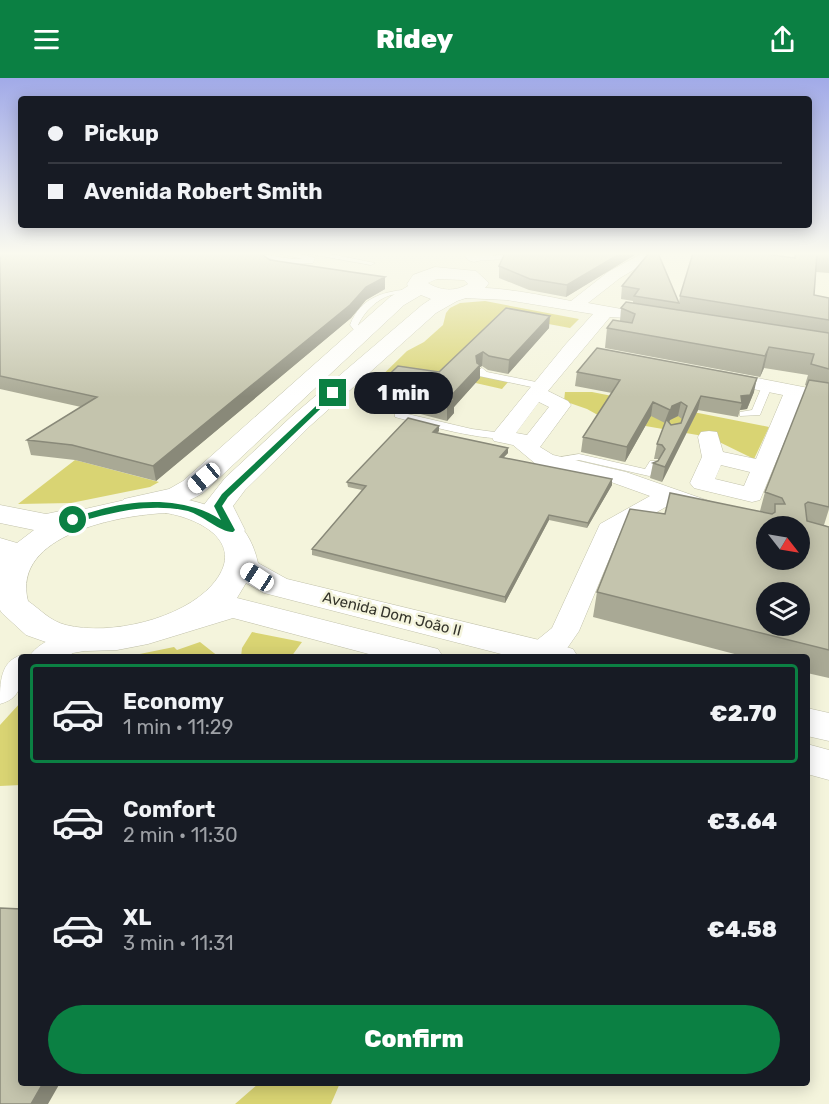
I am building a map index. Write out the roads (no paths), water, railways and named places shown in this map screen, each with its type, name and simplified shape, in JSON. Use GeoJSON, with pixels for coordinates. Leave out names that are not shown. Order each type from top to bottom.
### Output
{"type":"FeatureCollection","features":[{"type":"Feature","properties":{"kind":"street"},"geometry":{"type":"LineString","coordinates":[[0,514],[46,523],[178,496],[193,487],[397,301]]}},
{"type":"Feature","properties":{"kind":"street"},"geometry":{"type":"LineString","coordinates":[[175,624],[212,603],[228,587],[240,564],[235,541],[218,506],[235,484],[437,301]]}},
{"type":"Feature","properties":{"kind":"street"},"geometry":{"type":"LineString","coordinates":[[543,301],[634,316]]}},
{"type":"Feature","properties":{"kind":"street"},"geometry":{"type":"LineString","coordinates":[[574,306],[581,301]]}},
{"type":"Feature","properties":{"kind":"street"},"geometry":{"type":"LineString","coordinates":[[605,312],[571,349],[502,436],[520,440],[539,456],[561,465],[618,477],[756,525]]}},
{"type":"Feature","properties":{"kind":"street"},"geometry":{"type":"LineString","coordinates":[[571,349],[594,353]]}},
{"type":"Feature","properties":{"kind":"street"},"geometry":{"type":"LineString","coordinates":[[698,373],[829,398]]}},
{"type":"Feature","properties":{"kind":"street"},"geometry":{"type":"LineString","coordinates":[[529,447],[561,405],[539,389]]}},
{"type":"Feature","properties":{"kind":"street"},"geometry":{"type":"LineString","coordinates":[[711,447],[764,468],[795,391]]}},
{"type":"Feature","properties":{"kind":"street"},"geometry":{"type":"LineString","coordinates":[[559,649],[609,530],[667,496]]}},
{"type":"Feature","properties":{"kind":"street"},"geometry":{"type":"LineString","coordinates":[[134,505],[153,504],[188,508],[218,520],[235,541]]}},
{"type":"Feature","properties":{"kind":"street"},"geometry":{"type":"LineString","coordinates":[[10,580],[20,559],[37,541],[54,530],[92,513]]}},
{"type":"Feature","properties":{"kind":"street","name":"Avenida Dom João II"},"geometry":{"type":"LineString","coordinates":[[235,541],[243,568],[276,586],[559,649]]}},
{"type":"Feature","properties":{"kind":"street"},"geometry":{"type":"LineString","coordinates":[[0,547],[9,552],[10,595],[14,606],[41,642]]}},
{"type":"Feature","properties":{"kind":"street"},"geometry":{"type":"LineString","coordinates":[[41,642],[55,633],[79,638],[128,637],[232,607],[413,654]]}},
{"type":"Feature","properties":{"kind":"street"},"geometry":{"type":"LineString","coordinates":[[29,654],[39,642],[40,634],[41,642]]}},
{"type":"Feature","properties":{"kind":"street"},"geometry":{"type":"LineString","coordinates":[[0,694],[18,669]]}},
{"type":"Feature","properties":{"kind":"street"},"geometry":{"type":"LineString","coordinates":[[0,694],[18,679]]}},
{"type":"Feature","properties":{"kind":"street"},"geometry":{"type":"LineString","coordinates":[[810,723],[829,728]]}},
{"type":"Feature","properties":{"kind":"street"},"geometry":{"type":"LineString","coordinates":[[810,760],[829,765]]}},
{"type":"Feature","properties":{"kind":"lane"},"geometry":{"type":"LineString","coordinates":[[482,371],[482,374],[539,389]]}},
{"type":"Feature","properties":{"kind":"lane"},"geometry":{"type":"LineString","coordinates":[[744,414],[756,413],[767,386]]}},
{"type":"Feature","properties":{"kind":"lane"},"geometry":{"type":"LineString","coordinates":[[399,415],[472,432],[502,436]]}},
{"type":"Feature","properties":{"kind":"lane"},"geometry":{"type":"LineString","coordinates":[[561,465],[565,459],[579,457],[649,473],[654,464]]}}]}
